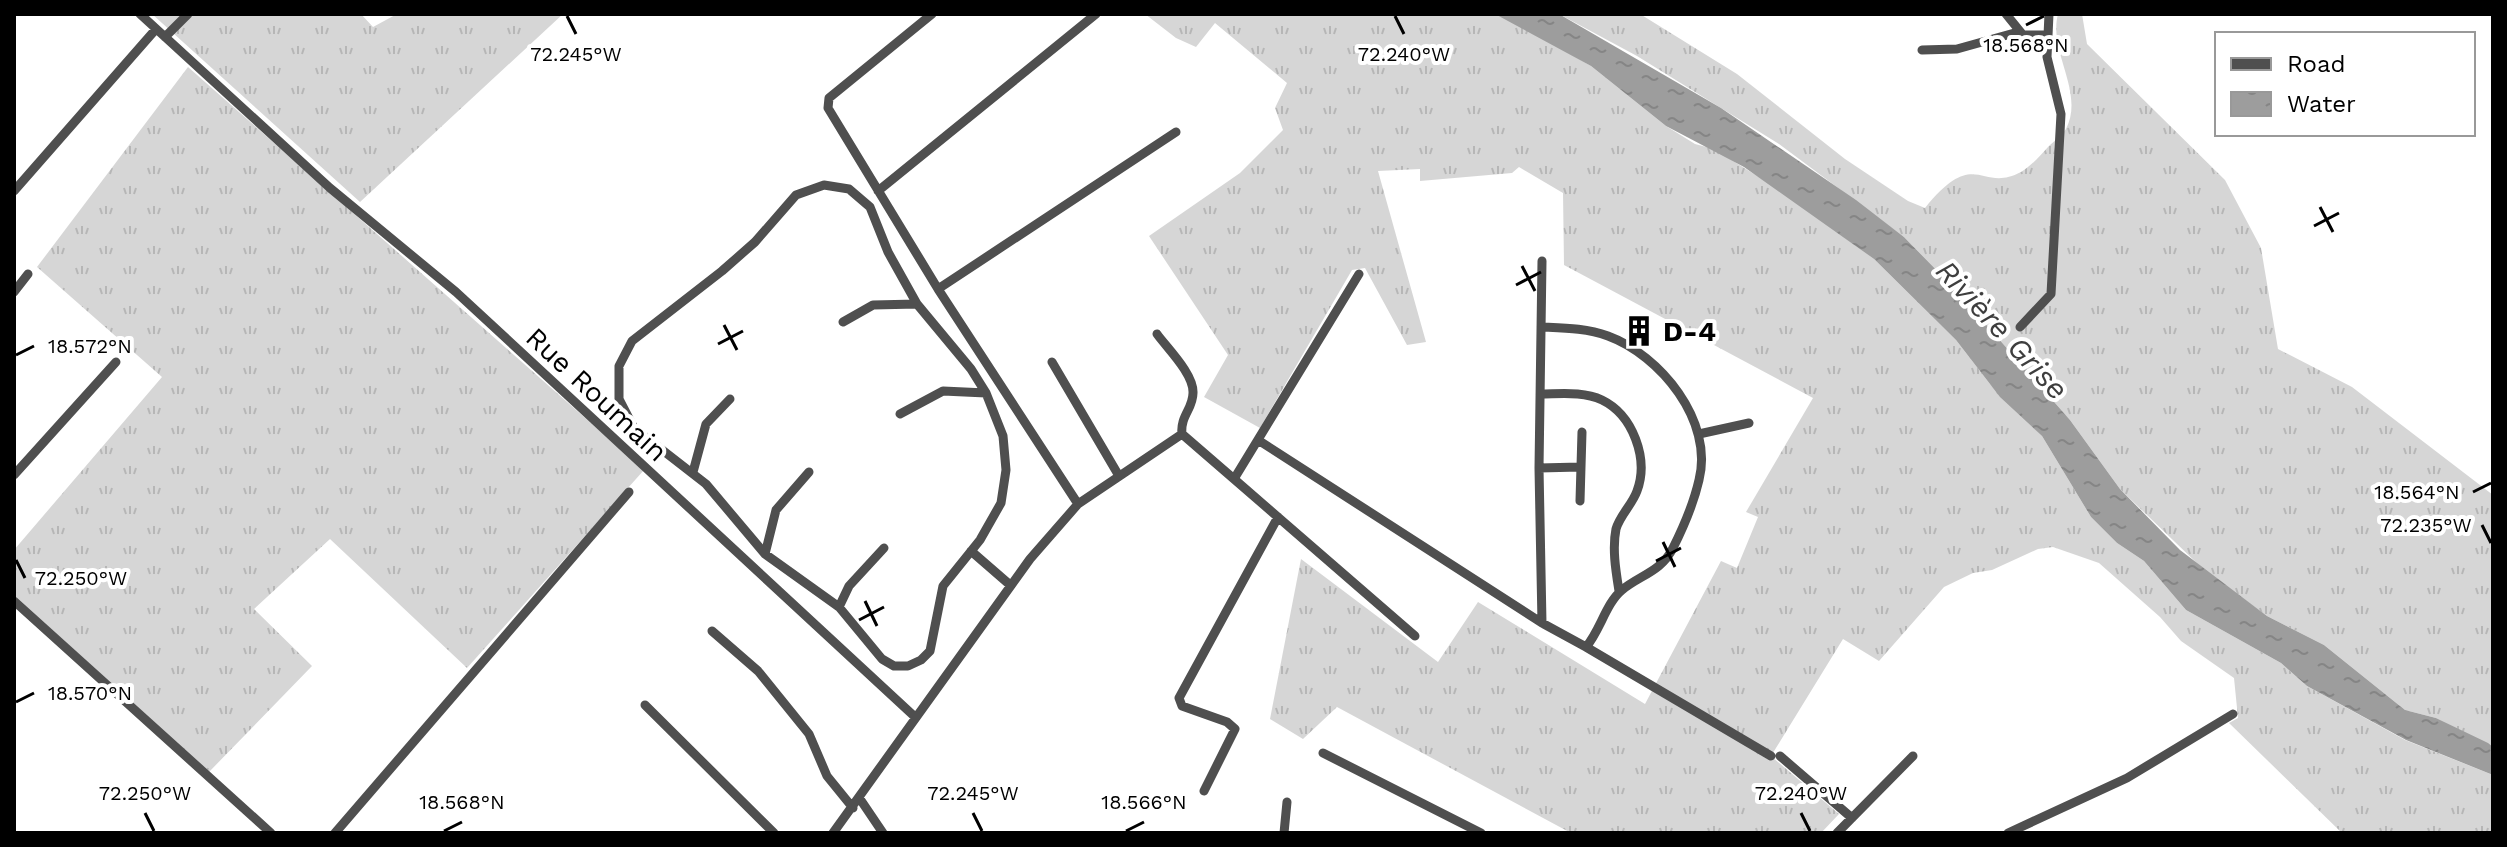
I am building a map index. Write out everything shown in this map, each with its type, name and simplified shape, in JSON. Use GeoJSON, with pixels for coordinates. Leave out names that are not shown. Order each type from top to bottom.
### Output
{"type":"FeatureCollection","features":[{"type":"Feature","properties":{"kind":"street","name":"Rue Roumain"},"geometry":{"type":"LineString","coordinates":[[140,14],[330,188],[456,292],[914,716]]}},
{"type":"Feature","properties":{"kind":"street"},"geometry":{"type":"LineString","coordinates":[[165,37],[188,14]]}},
{"type":"Feature","properties":{"kind":"street"},"geometry":{"type":"LineString","coordinates":[[932,14],[827,102],[938,289],[1078,504]]}},
{"type":"Feature","properties":{"kind":"street"},"geometry":{"type":"LineString","coordinates":[[878,191],[1096,14]]}},
{"type":"Feature","properties":{"kind":"street"},"geometry":{"type":"LineString","coordinates":[[2006,14],[2018,32],[2028,37],[2048,35]]}},
{"type":"Feature","properties":{"kind":"street"},"geometry":{"type":"LineString","coordinates":[[2020,327],[2051,294],[2061,114],[2047,57],[2049,14]]}},
{"type":"Feature","properties":{"kind":"street"},"geometry":{"type":"LineString","coordinates":[[14,191],[156,29]]}},
{"type":"Feature","properties":{"kind":"street"},"geometry":{"type":"LineString","coordinates":[[1922,50],[1957,49],[2018,32]]}},
{"type":"Feature","properties":{"kind":"street"},"geometry":{"type":"LineString","coordinates":[[938,289],[1176,132]]}},
{"type":"Feature","properties":{"kind":"street"},"geometry":{"type":"LineString","coordinates":[[824,185],[849,189],[870,207],[888,252],[917,304],[956,347],[986,393],[1003,436],[1005,479],[995,517],[943,586],[930,651],[908,666],[894,666],[882,659],[839,607],[765,554],[693,472],[645,438],[629,421],[619,399],[619,366],[632,341],[644,329],[722,271],[755,242],[796,195],[824,185]]}},
{"type":"Feature","properties":{"kind":"street"},"geometry":{"type":"LineString","coordinates":[[1542,261],[1539,468],[1542,623]]}},
{"type":"Feature","properties":{"kind":"street"},"geometry":{"type":"LineString","coordinates":[[14,292],[28,274]]}},
{"type":"Feature","properties":{"kind":"street"},"geometry":{"type":"LineString","coordinates":[[1234,479],[1359,274]]}},
{"type":"Feature","properties":{"kind":"street"},"geometry":{"type":"LineString","coordinates":[[843,322],[873,305],[917,304]]}},
{"type":"Feature","properties":{"kind":"street"},"geometry":{"type":"LineString","coordinates":[[1541,327],[1583,328],[1628,346],[1672,386],[1691,414],[1699,434],[1699,479],[1672,549],[1656,570],[1619,591],[1586,647]]}},
{"type":"Feature","properties":{"kind":"street"},"geometry":{"type":"LineString","coordinates":[[1157,334],[1192,384],[1191,403],[1181,419],[1182,434],[1415,636]]}},
{"type":"Feature","properties":{"kind":"street"},"geometry":{"type":"LineString","coordinates":[[14,475],[116,362]]}},
{"type":"Feature","properties":{"kind":"street"},"geometry":{"type":"LineString","coordinates":[[1052,362],[1119,476]]}},
{"type":"Feature","properties":{"kind":"street"},"geometry":{"type":"LineString","coordinates":[[900,414],[943,391],[986,393]]}},
{"type":"Feature","properties":{"kind":"street"},"geometry":{"type":"LineString","coordinates":[[1540,394],[1583,395],[1603,400],[1619,413],[1639,447],[1642,464],[1637,492],[1616,530],[1615,567],[1619,591]]}},
{"type":"Feature","properties":{"kind":"street"},"geometry":{"type":"LineString","coordinates":[[693,472],[706,424],[730,399]]}},
{"type":"Feature","properties":{"kind":"street"},"geometry":{"type":"LineString","coordinates":[[1699,434],[1749,423]]}},
{"type":"Feature","properties":{"kind":"street"},"geometry":{"type":"LineString","coordinates":[[1580,501],[1582,432]]}},
{"type":"Feature","properties":{"kind":"street"},"geometry":{"type":"LineString","coordinates":[[833,833],[860,799],[914,716],[1009,584],[1078,504],[1182,434]]}},
{"type":"Feature","properties":{"kind":"street"},"geometry":{"type":"LineString","coordinates":[[1258,440],[1542,623],[1775,756],[1852,818]]}},
{"type":"Feature","properties":{"kind":"street"},"geometry":{"type":"LineString","coordinates":[[1539,468],[1580,467]]}},
{"type":"Feature","properties":{"kind":"street"},"geometry":{"type":"LineString","coordinates":[[765,554],[776,510],[809,472]]}},
{"type":"Feature","properties":{"kind":"street"},"geometry":{"type":"LineString","coordinates":[[335,833],[629,492]]}},
{"type":"Feature","properties":{"kind":"street"},"geometry":{"type":"LineString","coordinates":[[1204,791],[1235,729],[1227,722],[1182,706],[1179,698],[1278,517]]}},
{"type":"Feature","properties":{"kind":"street"},"geometry":{"type":"LineString","coordinates":[[839,607],[849,586],[884,548]]}},
{"type":"Feature","properties":{"kind":"street"},"geometry":{"type":"LineString","coordinates":[[971,551],[1009,584]]}},
{"type":"Feature","properties":{"kind":"street"},"geometry":{"type":"LineString","coordinates":[[14,601],[271,833]]}},
{"type":"Feature","properties":{"kind":"street"},"geometry":{"type":"LineString","coordinates":[[712,631],[758,671],[800,723],[814,743],[827,776],[853,808]]}},
{"type":"Feature","properties":{"kind":"street"},"geometry":{"type":"LineString","coordinates":[[645,705],[774,833]]}},
{"type":"Feature","properties":{"kind":"street"},"geometry":{"type":"LineString","coordinates":[[2008,833],[2127,778],[2233,714]]}},
{"type":"Feature","properties":{"kind":"street"},"geometry":{"type":"LineString","coordinates":[[1323,753],[1481,833]]}},
{"type":"Feature","properties":{"kind":"street"},"geometry":{"type":"LineString","coordinates":[[1837,833],[1913,756]]}},
{"type":"Feature","properties":{"kind":"street"},"geometry":{"type":"LineString","coordinates":[[860,799],[883,833]]}},
{"type":"Feature","properties":{"kind":"street"},"geometry":{"type":"LineString","coordinates":[[1284,833],[1287,802]]}},
{"type":"Feature","properties":{"kind":"green space"},"geometry":{"type":"Polygon","coordinates":[[[152,14],[361,14],[373,27],[397,14],[563,14],[360,202],[152,14]]]}},
{"type":"Feature","properties":{"kind":"green space"},"geometry":{"type":"Polygon","coordinates":[[[1145,14],[1495,14],[1591,66],[1666,126],[1695,144],[1714,149],[1778,189],[1874,259],[1956,340],[1990,384],[2042,436],[2091,517],[2117,543],[2144,561],[2186,610],[2281,663],[2307,686],[2405,740],[2493,775],[2493,833],[2342,833],[2229,723],[2238,718],[2234,678],[2181,641],[2160,617],[2099,563],[2053,547],[2038,549],[1944,587],[1879,661],[1843,639],[1771,756],[1839,814],[1821,833],[1571,833],[1337,707],[1303,739],[1270,719],[1301,559],[1438,662],[1478,602],[1645,704],[1721,561],[1737,568],[1758,517],[1746,512],[1813,398],[1564,265],[1563,193],[1519,167],[1512,173],[1420,181],[1420,169],[1378,171],[1426,342],[1407,345],[1365,268],[1352,270],[1260,428],[1204,397],[1228,355],[1149,236],[1240,173],[1283,130],[1275,108],[1287,83],[1215,23],[1196,47],[1176,38],[1145,14]]]}},
{"type":"Feature","properties":{"kind":"green space"},"geometry":{"type":"Polygon","coordinates":[[[1559,14],[1640,14],[1737,74],[1845,159],[1908,201],[1925,208],[1956,179],[1967,175],[2007,177],[2021,172],[2066,129],[2071,115],[2071,101],[2056,28],[2058,14],[2082,14],[2087,44],[2225,180],[2261,248],[2278,349],[2352,387],[2493,495],[2493,747],[2436,718],[2405,710],[2324,645],[2267,616],[2203,569],[2120,489],[2070,420],[1953,287],[1904,237],[1779,144],[1637,56],[1559,14]]]}},
{"type":"Feature","properties":{"kind":"green space"},"geometry":{"type":"Polygon","coordinates":[[[188,67],[644,470],[467,668],[330,539],[254,609],[312,666],[209,772],[14,595],[14,550],[162,377],[37,267],[188,67]]]}},
{"type":"Feature","properties":{"kind":"water"},"geometry":{"type":"Polygon","coordinates":[[[1495,14],[1559,14],[1721,108],[1856,200],[1904,237],[1953,287],[2070,420],[2120,489],[2180,550],[2267,616],[2324,645],[2405,710],[2436,718],[2488,743],[2493,747],[2493,775],[2406,740],[2307,686],[2281,663],[2186,610],[2144,561],[2117,543],[2091,517],[2042,436],[2000,397],[1956,340],[1874,259],[1744,167],[1666,126],[1591,66],[1495,14]]]}},
{"type":"Feature","properties":{"kind":"place","name":"D-4"},"geometry":{"type":"Point","coordinates":[1639,331]}},
{"type":"Feature","properties":{"kind":"water label","name":"Rivière Grise"},"geometry":{"type":"Point","coordinates":[2002,330]}}]}
